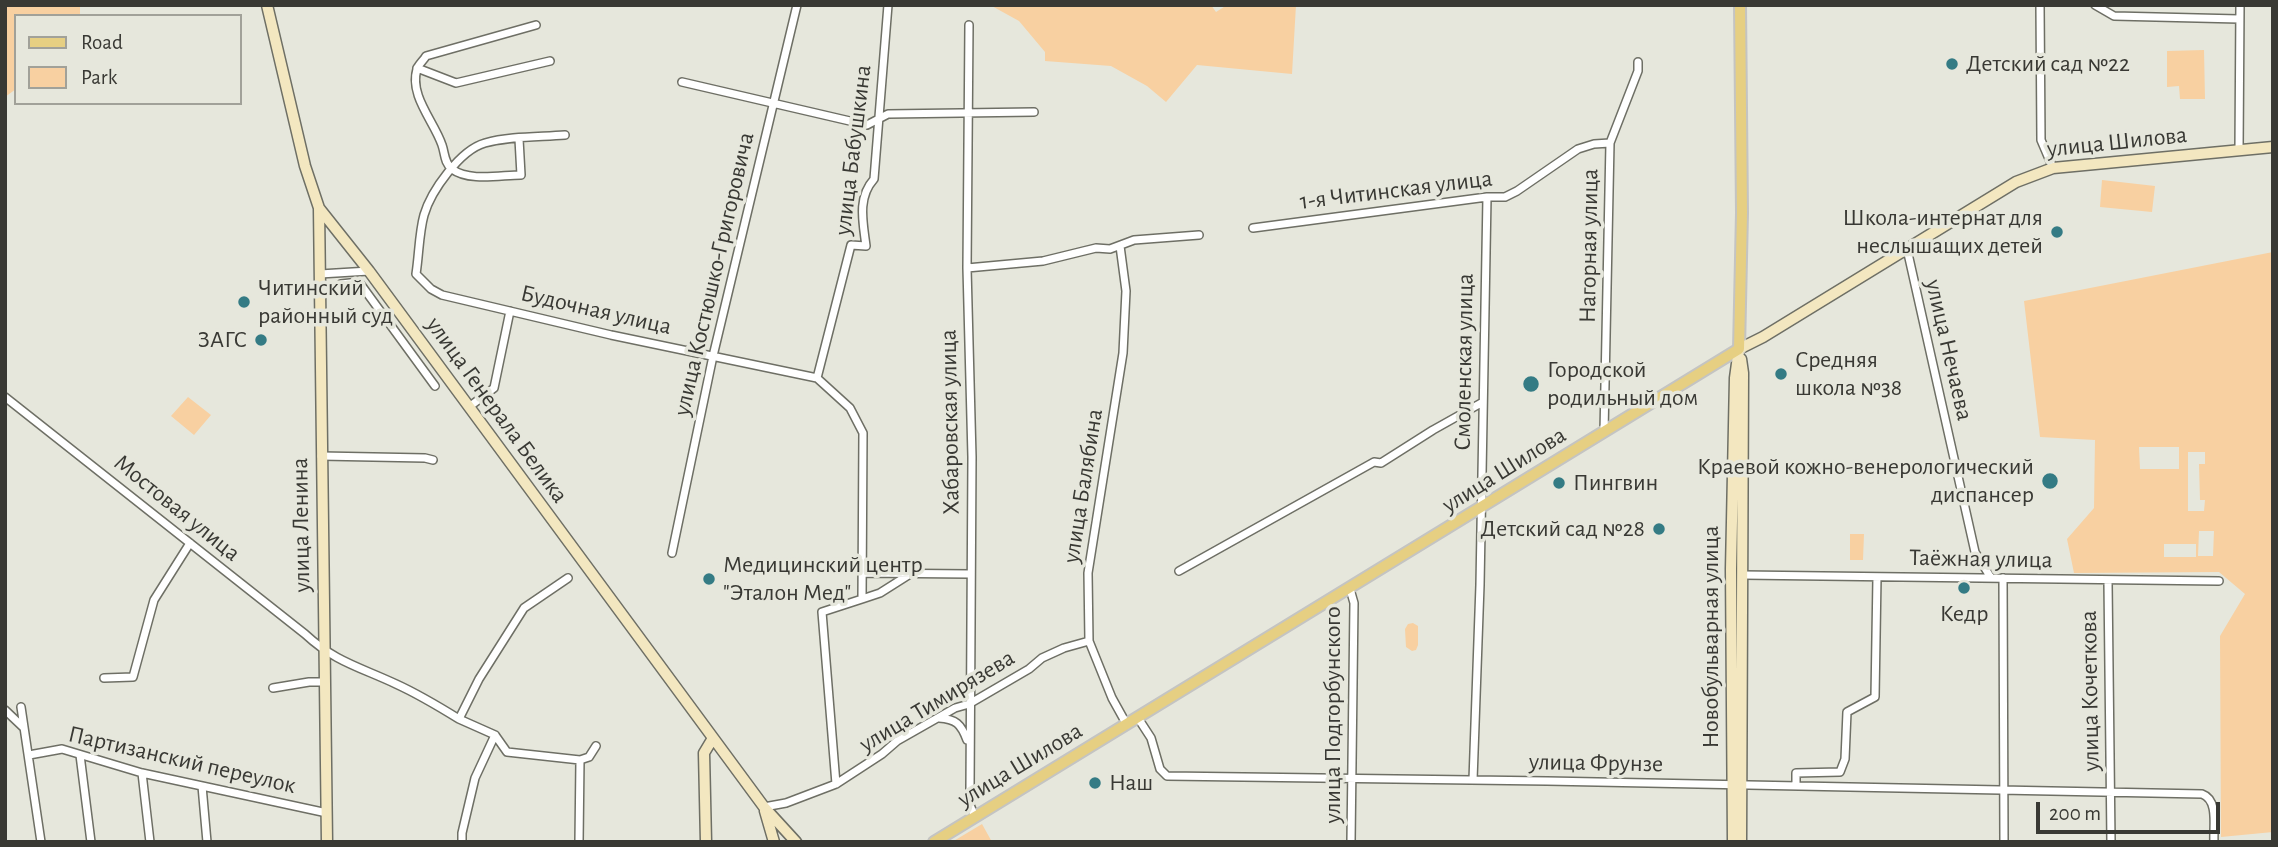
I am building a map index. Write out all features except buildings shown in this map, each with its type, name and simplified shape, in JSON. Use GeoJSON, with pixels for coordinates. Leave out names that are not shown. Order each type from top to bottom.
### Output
{"type":"FeatureCollection","features":[{"type":"Feature","properties":{"kind":"main road","name":"улица Генерала Белика"},"geometry":{"type":"LineString","coordinates":[[267,5],[318,208],[369,271],[764,807]]}},
{"type":"Feature","properties":{"kind":"main road","name":"Новобульварная улица"},"geometry":{"type":"LineString","coordinates":[[1740,5],[1742,213],[1731,559],[1736,785],[1741,842]]}},
{"type":"Feature","properties":{"kind":"main road","name":"улица Шилова"},"geometry":{"type":"LineString","coordinates":[[934,842],[2016,182],[2053,168],[2273,147]]}},
{"type":"Feature","properties":{"kind":"main road","name":"улица Ленина"},"geometry":{"type":"LineString","coordinates":[[318,208],[327,842]]}},
{"type":"Feature","properties":{"kind":"main road","name":"Новобульварная улица"},"geometry":{"type":"LineString","coordinates":[[1732,842],[1743,575],[1743,373],[1739,349]]}},
{"type":"Feature","properties":{"kind":"main road"},"geometry":{"type":"LineString","coordinates":[[706,842],[704,753],[713,738]]}},
{"type":"Feature","properties":{"kind":"main road"},"geometry":{"type":"LineString","coordinates":[[764,807],[774,842]]}},
{"type":"Feature","properties":{"kind":"main road"},"geometry":{"type":"LineString","coordinates":[[764,807],[796,842]]}},
{"type":"Feature","properties":{"kind":"street","name":"улица Костюшко-Григоровича"},"geometry":{"type":"LineString","coordinates":[[672,553],[713,356],[797,5]]}},
{"type":"Feature","properties":{"kind":"street","name":"улица Бабушкина"},"geometry":{"type":"LineString","coordinates":[[817,378],[851,245],[866,246],[862,214],[864,190],[874,179],[888,5]]}},
{"type":"Feature","properties":{"kind":"street"},"geometry":{"type":"LineString","coordinates":[[2039,5],[2041,140],[2053,168]]}},
{"type":"Feature","properties":{"kind":"street"},"geometry":{"type":"LineString","coordinates":[[2095,5],[2114,16],[2239,19]]}},
{"type":"Feature","properties":{"kind":"street"},"geometry":{"type":"LineString","coordinates":[[2239,150],[2240,5]]}},
{"type":"Feature","properties":{"kind":"street"},"geometry":{"type":"LineString","coordinates":[[519,139],[521,175],[467,176],[452,169],[446,161],[442,144],[425,113],[416,88],[417,68],[426,56],[536,25]]}},
{"type":"Feature","properties":{"kind":"street","name":"Хабаровская улица"},"geometry":{"type":"LineString","coordinates":[[969,25],[967,268],[972,457],[969,745],[970,805],[975,817]]}},
{"type":"Feature","properties":{"kind":"street"},"geometry":{"type":"LineString","coordinates":[[417,68],[456,83],[550,61]]}},
{"type":"Feature","properties":{"kind":"street"},"geometry":{"type":"LineString","coordinates":[[1610,143],[1638,71],[1638,62]]}},
{"type":"Feature","properties":{"kind":"street"},"geometry":{"type":"LineString","coordinates":[[682,82],[867,125],[888,114],[1034,112]]}},
{"type":"Feature","properties":{"kind":"street"},"geometry":{"type":"LineString","coordinates":[[452,169],[469,150],[482,144],[565,135]]}},
{"type":"Feature","properties":{"kind":"street","name":"1-я Читинская улица"},"geometry":{"type":"LineString","coordinates":[[1253,228],[1487,197],[1505,197],[1578,149],[1610,143]]}},
{"type":"Feature","properties":{"kind":"street","name":"Нагорная улица"},"geometry":{"type":"LineString","coordinates":[[1604,433],[1610,143]]}},
{"type":"Feature","properties":{"kind":"street","name":"Будочная улица"},"geometry":{"type":"LineString","coordinates":[[452,169],[433,194],[424,216],[416,274],[431,289],[442,295],[510,311],[817,378]]}},
{"type":"Feature","properties":{"kind":"street","name":"Смоленская улица"},"geometry":{"type":"LineString","coordinates":[[1473,780],[1487,197]]}},
{"type":"Feature","properties":{"kind":"street"},"geometry":{"type":"LineString","coordinates":[[967,268],[1043,261],[1096,248],[1110,249],[1133,240],[1199,235]]}},
{"type":"Feature","properties":{"kind":"street","name":"улица Балябина"},"geometry":{"type":"LineString","coordinates":[[1120,246],[1126,291],[1123,353],[1088,573],[1090,641],[1112,698],[1127,725]]}},
{"type":"Feature","properties":{"kind":"street","name":"улица Нечаева"},"geometry":{"type":"LineString","coordinates":[[1907,250],[1975,552],[1992,578]]}},
{"type":"Feature","properties":{"kind":"street"},"geometry":{"type":"LineString","coordinates":[[320,274],[369,271]]}},
{"type":"Feature","properties":{"kind":"street"},"geometry":{"type":"LineString","coordinates":[[320,290],[336,290],[341,284],[359,282],[435,386]]}},
{"type":"Feature","properties":{"kind":"street"},"geometry":{"type":"LineString","coordinates":[[469,407],[494,388],[510,311]]}},
{"type":"Feature","properties":{"kind":"street"},"geometry":{"type":"LineString","coordinates":[[817,378],[850,408],[863,433],[862,599]]}},
{"type":"Feature","properties":{"kind":"street","name":"Мостовая улица"},"geometry":{"type":"LineString","coordinates":[[5,397],[323,651],[412,692],[459,719],[495,735],[507,752],[580,761]]}},
{"type":"Feature","properties":{"kind":"street"},"geometry":{"type":"LineString","coordinates":[[1179,571],[1374,463],[1381,463],[1483,402]]}},
{"type":"Feature","properties":{"kind":"street"},"geometry":{"type":"LineString","coordinates":[[321,456],[433,460]]}},
{"type":"Feature","properties":{"kind":"street"},"geometry":{"type":"LineString","coordinates":[[104,678],[133,677],[154,600],[190,543]]}},
{"type":"Feature","properties":{"kind":"street"},"geometry":{"type":"LineString","coordinates":[[862,573],[970,574]]}},
{"type":"Feature","properties":{"kind":"street"},"geometry":{"type":"LineString","coordinates":[[836,784],[822,612],[880,593],[910,573]]}},
{"type":"Feature","properties":{"kind":"street","name":"Таёжная улица"},"geometry":{"type":"LineString","coordinates":[[1743,575],[2108,582],[2219,581]]}},
{"type":"Feature","properties":{"kind":"street"},"geometry":{"type":"LineString","coordinates":[[1796,785],[1796,773],[1840,772],[1846,759],[1847,712],[1875,697],[1877,577]]}},
{"type":"Feature","properties":{"kind":"street"},"geometry":{"type":"LineString","coordinates":[[459,719],[479,679],[524,608],[568,578]]}},
{"type":"Feature","properties":{"kind":"street"},"geometry":{"type":"LineString","coordinates":[[2003,578],[2004,842]]}},
{"type":"Feature","properties":{"kind":"street","name":"улица Кочеткова"},"geometry":{"type":"LineString","coordinates":[[2108,582],[2111,842]]}},
{"type":"Feature","properties":{"kind":"street","name":"улица Подгорбунского"},"geometry":{"type":"LineString","coordinates":[[1350,589],[1354,603],[1351,842]]}},
{"type":"Feature","properties":{"kind":"street","name":"улица Тимирязева"},"geometry":{"type":"LineString","coordinates":[[764,807],[786,803],[836,784],[897,741],[955,708],[969,704],[1030,669],[1042,658],[1090,641]]}},
{"type":"Feature","properties":{"kind":"street"},"geometry":{"type":"LineString","coordinates":[[273,688],[324,682]]}},
{"type":"Feature","properties":{"kind":"street"},"geometry":{"type":"LineString","coordinates":[[21,707],[41,842]]}},
{"type":"Feature","properties":{"kind":"street"},"geometry":{"type":"LineString","coordinates":[[6,712],[24,728]]}},
{"type":"Feature","properties":{"kind":"street"},"geometry":{"type":"LineString","coordinates":[[938,718],[954,719],[959,723],[969,745]]}},
{"type":"Feature","properties":{"kind":"street","name":"улица Фрунзе"},"geometry":{"type":"LineString","coordinates":[[1138,718],[1151,738],[1160,769],[1167,776],[2202,794],[2208,796],[2213,803],[2214,842]]}},
{"type":"Feature","properties":{"kind":"street"},"geometry":{"type":"LineString","coordinates":[[462,842],[475,778],[495,735]]}},
{"type":"Feature","properties":{"kind":"street"},"geometry":{"type":"LineString","coordinates":[[579,842],[580,761],[589,757],[596,746]]}},
{"type":"Feature","properties":{"kind":"street","name":"Партизанский переулок"},"geometry":{"type":"LineString","coordinates":[[29,755],[62,750],[142,773],[327,813]]}},
{"type":"Feature","properties":{"kind":"street"},"geometry":{"type":"LineString","coordinates":[[80,755],[91,842]]}},
{"type":"Feature","properties":{"kind":"street"},"geometry":{"type":"LineString","coordinates":[[142,773],[150,842]]}},
{"type":"Feature","properties":{"kind":"street"},"geometry":{"type":"LineString","coordinates":[[202,786],[208,842]]}},
{"type":"Feature","properties":{"kind":"green space"},"geometry":{"type":"Polygon","coordinates":[[[5,5],[80,5],[80,14],[14,14],[14,90],[5,97],[5,5]]]}},
{"type":"Feature","properties":{"kind":"green space"},"geometry":{"type":"Polygon","coordinates":[[[990,5],[1211,5],[1216,12],[1227,5],[1296,5],[1292,74],[1197,65],[1166,102],[1147,86],[1111,66],[1045,61],[1045,52],[1019,21],[990,5]]]}},
{"type":"Feature","properties":{"kind":"green space"},"geometry":{"type":"Polygon","coordinates":[[[2204,50],[2205,99],[2180,99],[2179,86],[2167,87],[2167,51],[2204,50]]]}},
{"type":"Feature","properties":{"kind":"green space"},"geometry":{"type":"Polygon","coordinates":[[[2102,180],[2155,186],[2152,212],[2100,207],[2102,180]]]}},
{"type":"Feature","properties":{"kind":"green space"},"geometry":{"type":"Polygon","coordinates":[[[2273,252],[2273,832],[2221,837],[2220,636],[2245,594],[2219,572],[2074,573],[2067,539],[2094,508],[2095,440],[2040,437],[2024,301],[2273,252]],[[2139,447],[2140,469],[2179,469],[2179,447],[2139,447]],[[2188,452],[2188,511],[2204,511],[2205,500],[2200,500],[2199,464],[2205,464],[2205,452],[2188,452]],[[2199,531],[2198,556],[2213,556],[2214,531],[2199,531]],[[2164,544],[2164,557],[2196,557],[2196,544],[2164,544]]]}},
{"type":"Feature","properties":{"kind":"green space"},"geometry":{"type":"Polygon","coordinates":[[[188,397],[211,415],[194,435],[171,416],[188,397]]]}},
{"type":"Feature","properties":{"kind":"green space"},"geometry":{"type":"Polygon","coordinates":[[[1850,534],[1864,534],[1863,560],[1850,560],[1850,534]]]}},
{"type":"Feature","properties":{"kind":"green space"},"geometry":{"type":"Polygon","coordinates":[[[1408,624],[1418,626],[1418,645],[1416,650],[1412,651],[1406,647],[1405,629],[1408,624]]]}},
{"type":"Feature","properties":{"kind":"green space"},"geometry":{"type":"Polygon","coordinates":[[[982,824],[992,842],[952,842],[982,824]]]}},
{"type":"Feature","properties":{"kind":"place","name":"Детский сад №22"},"geometry":{"type":"Point","coordinates":[1952,64]}},
{"type":"Feature","properties":{"kind":"place","name":"Школа-интернат для неслышащих детей"},"geometry":{"type":"Point","coordinates":[2057,232]}},
{"type":"Feature","properties":{"kind":"place","name":"Читинский районный суд"},"geometry":{"type":"Point","coordinates":[244,302]}},
{"type":"Feature","properties":{"kind":"place","name":"ЗАГС"},"geometry":{"type":"Point","coordinates":[261,340]}},
{"type":"Feature","properties":{"kind":"place","name":"Средняя школа №38"},"geometry":{"type":"Point","coordinates":[1781,374]}},
{"type":"Feature","properties":{"kind":"place","name":"Городской родильный дом"},"geometry":{"type":"Point","coordinates":[1531,384]}},
{"type":"Feature","properties":{"kind":"place","name":"Краевой кожно-венерологический диспансер"},"geometry":{"type":"Point","coordinates":[2050,481]}},
{"type":"Feature","properties":{"kind":"place","name":"Пингвин"},"geometry":{"type":"Point","coordinates":[1559,483]}},
{"type":"Feature","properties":{"kind":"place","name":"Детский сад №28"},"geometry":{"type":"Point","coordinates":[1659,529]}},
{"type":"Feature","properties":{"kind":"place","name":"Медицинский центр \"Эталон Мед\""},"geometry":{"type":"Point","coordinates":[709,579]}},
{"type":"Feature","properties":{"kind":"place","name":"Кедр"},"geometry":{"type":"Point","coordinates":[1964,588]}},
{"type":"Feature","properties":{"kind":"place","name":"Наш"},"geometry":{"type":"Point","coordinates":[1095,783]}}]}
